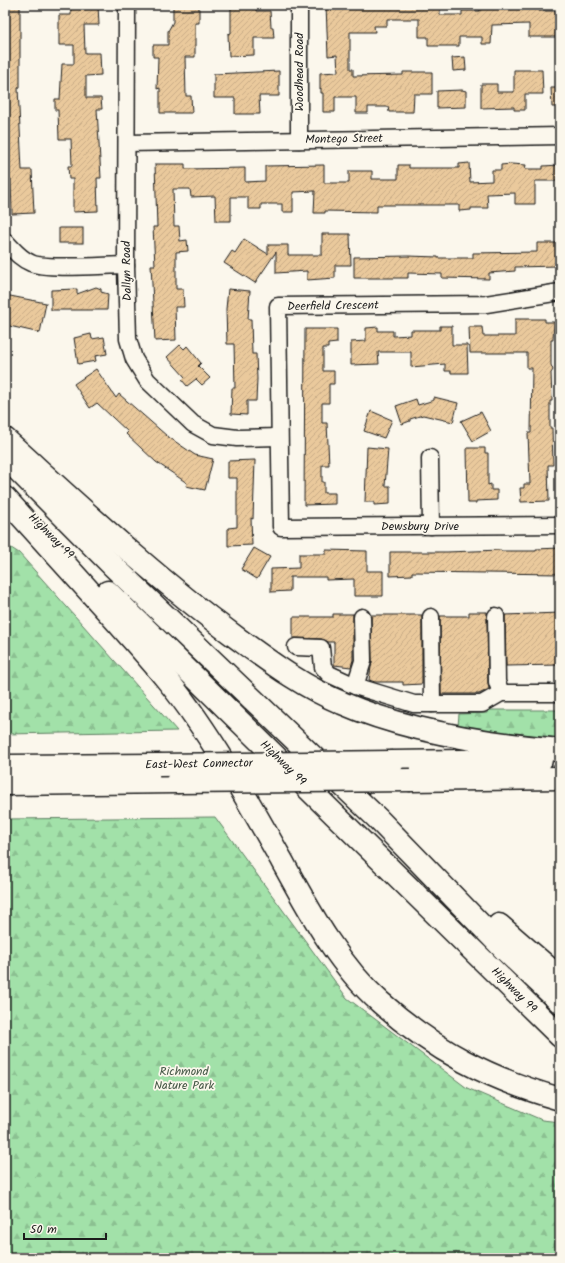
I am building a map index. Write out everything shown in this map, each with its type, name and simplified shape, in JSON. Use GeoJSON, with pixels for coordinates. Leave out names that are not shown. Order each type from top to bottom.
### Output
{"type":"FeatureCollection","features":[{"type":"Feature","properties":{"kind":"highway"},"geometry":{"type":"LineString","coordinates":[[5,439],[132,555],[216,623],[290,677],[342,704],[391,720],[446,734],[496,743],[560,750]]}},
{"type":"Feature","properties":{"kind":"highway","name":"Highway 99"},"geometry":{"type":"LineString","coordinates":[[5,457],[112,565],[377,818],[506,950],[560,1002]]}},
{"type":"Feature","properties":{"kind":"highway","name":"Highway 99"},"geometry":{"type":"LineString","coordinates":[[5,490],[560,1036]]}},
{"type":"Feature","properties":{"kind":"highway"},"geometry":{"type":"LineString","coordinates":[[5,498],[170,682],[195,717],[234,779],[315,921],[357,977],[379,1001],[443,1050],[481,1071],[521,1088],[560,1099]]}},
{"type":"Feature","properties":{"kind":"highway","name":"East-West Connector"},"geometry":{"type":"LineString","coordinates":[[5,766],[560,760]]}},
{"type":"Feature","properties":{"kind":"highway","name":"East-West Connector"},"geometry":{"type":"LineString","coordinates":[[5,784],[560,778]]}},
{"type":"Feature","properties":{"kind":"highway"},"geometry":{"type":"LineString","coordinates":[[447,780],[527,787],[560,787]]}},
{"type":"Feature","properties":{"kind":"highway"},"geometry":{"type":"LineString","coordinates":[[377,818],[560,978]]}},
{"type":"Feature","properties":{"kind":"street","name":"Dallyn Road"},"geometry":{"type":"LineString","coordinates":[[127,5],[128,143],[126,264],[128,339],[134,359],[147,380],[193,424],[213,435],[237,438],[279,437]]}},
{"type":"Feature","properties":{"kind":"street","name":"Woodhead Road"},"geometry":{"type":"LineString","coordinates":[[299,5],[299,140]]}},
{"type":"Feature","properties":{"kind":"street","name":"Montego Street"},"geometry":{"type":"LineString","coordinates":[[128,143],[560,136]]}},
{"type":"Feature","properties":{"kind":"street"},"geometry":{"type":"LineString","coordinates":[[5,241],[21,257],[31,264],[46,266],[126,264]]}},
{"type":"Feature","properties":{"kind":"street","name":"Deerfield Crescent"},"geometry":{"type":"LineString","coordinates":[[281,527],[278,306],[486,304],[560,292]]}},
{"type":"Feature","properties":{"kind":"street"},"geometry":{"type":"LineString","coordinates":[[430,458],[431,526]]}},
{"type":"Feature","properties":{"kind":"street","name":"Dewsbury Drive"},"geometry":{"type":"LineString","coordinates":[[281,527],[560,525]]}},
{"type":"Feature","properties":{"kind":"street"},"geometry":{"type":"LineString","coordinates":[[431,616],[432,704]]}},
{"type":"Feature","properties":{"kind":"street"},"geometry":{"type":"LineString","coordinates":[[496,616],[497,682],[501,694]]}},
{"type":"Feature","properties":{"kind":"street"},"geometry":{"type":"LineString","coordinates":[[355,686],[363,662],[362,617]]}},
{"type":"Feature","properties":{"kind":"street"},"geometry":{"type":"LineString","coordinates":[[296,647],[321,648],[323,667],[329,674],[355,686],[414,704],[482,704],[501,694],[560,693]]}},
{"type":"Feature","properties":{"kind":"green space"},"geometry":{"type":"Polygon","coordinates":[[[5,544],[19,553],[177,731],[5,734],[5,544]]]}},
{"type":"Feature","properties":{"kind":"green space"},"geometry":{"type":"Polygon","coordinates":[[[487,710],[560,710],[560,738],[506,733],[458,726],[459,714],[487,713],[487,710]]]}},
{"type":"Feature","properties":{"kind":"green space","name":"Richmond Nature Park"},"geometry":{"type":"Polygon","coordinates":[[[215,817],[347,998],[467,1088],[542,1120],[560,1122],[560,1258],[5,1258],[5,819],[215,817]]]}},
{"type":"Feature","properties":{"kind":"building"},"geometry":{"type":"Polygon","coordinates":[[[5,5],[20,5],[20,87],[18,88],[22,170],[32,170],[34,213],[12,214],[11,179],[6,179],[5,5]]]}},
{"type":"Feature","properties":{"kind":"building"},"geometry":{"type":"Polygon","coordinates":[[[71,5],[98,5],[99,25],[84,25],[85,53],[100,53],[101,75],[86,76],[86,98],[101,98],[102,109],[97,109],[101,178],[97,178],[98,211],[73,212],[73,179],[69,179],[68,166],[72,166],[71,139],[59,139],[58,110],[55,110],[55,99],[60,99],[62,64],[74,64],[74,45],[59,45],[59,15],[71,15],[71,5]]]}},
{"type":"Feature","properties":{"kind":"building"},"geometry":{"type":"Polygon","coordinates":[[[173,5],[199,5],[199,23],[195,23],[195,57],[185,57],[186,96],[191,96],[192,113],[160,113],[160,88],[157,89],[158,57],[153,57],[153,45],[168,45],[168,31],[173,22],[173,5]]]}},
{"type":"Feature","properties":{"kind":"building"},"geometry":{"type":"Polygon","coordinates":[[[231,5],[256,5],[256,11],[270,11],[271,27],[273,27],[274,38],[254,38],[254,55],[229,56],[228,34],[231,33],[231,5]]]}},
{"type":"Feature","properties":{"kind":"building"},"geometry":{"type":"Polygon","coordinates":[[[326,5],[440,5],[440,15],[462,15],[462,11],[480,11],[480,5],[539,5],[539,11],[556,11],[556,37],[529,37],[529,24],[492,25],[491,44],[482,44],[482,37],[459,37],[459,46],[428,46],[428,37],[419,37],[419,19],[387,19],[387,26],[374,26],[375,32],[350,32],[350,69],[353,69],[353,76],[403,75],[403,72],[432,72],[432,94],[414,94],[413,112],[389,112],[388,107],[368,107],[368,113],[356,113],[356,97],[335,97],[335,112],[323,112],[323,93],[321,93],[321,88],[320,89],[320,73],[338,72],[337,55],[328,56],[326,5]]]}},
{"type":"Feature","properties":{"kind":"building"},"geometry":{"type":"Polygon","coordinates":[[[465,57],[466,70],[453,71],[452,58],[465,57]]]}},
{"type":"Feature","properties":{"kind":"building"},"geometry":{"type":"Polygon","coordinates":[[[514,70],[542,70],[543,94],[525,94],[525,110],[514,110],[514,107],[481,108],[481,84],[497,84],[497,92],[514,92],[514,70]]]}},
{"type":"Feature","properties":{"kind":"building"},"geometry":{"type":"Polygon","coordinates":[[[279,71],[279,96],[259,96],[260,114],[235,114],[235,98],[214,98],[214,74],[279,71]]]}},
{"type":"Feature","properties":{"kind":"building"},"geometry":{"type":"Polygon","coordinates":[[[551,88],[560,88],[560,107],[552,107],[551,88]]]}},
{"type":"Feature","properties":{"kind":"building"},"geometry":{"type":"Polygon","coordinates":[[[437,91],[466,91],[466,107],[437,108],[437,91]]]}},
{"type":"Feature","properties":{"kind":"building"},"geometry":{"type":"Polygon","coordinates":[[[469,163],[470,182],[492,181],[492,170],[501,170],[501,165],[511,164],[526,165],[525,169],[543,169],[543,166],[560,165],[560,181],[535,181],[535,204],[515,204],[515,193],[487,194],[488,208],[471,208],[471,210],[459,211],[459,205],[377,205],[377,212],[325,211],[325,213],[314,213],[315,191],[293,192],[293,212],[282,212],[282,204],[261,204],[261,209],[248,209],[248,197],[231,197],[231,221],[216,221],[215,196],[191,197],[190,189],[173,189],[174,226],[179,226],[180,241],[187,240],[188,251],[176,252],[176,289],[183,289],[184,307],[175,307],[176,340],[155,341],[151,265],[155,265],[153,227],[157,227],[155,164],[185,164],[185,169],[245,168],[245,182],[265,181],[265,166],[324,165],[324,183],[349,183],[349,171],[372,171],[372,179],[398,179],[398,165],[409,165],[409,168],[459,168],[459,164],[469,163]]]}},
{"type":"Feature","properties":{"kind":"building"},"geometry":{"type":"Polygon","coordinates":[[[59,228],[83,228],[83,243],[59,243],[59,228]]]}},
{"type":"Feature","properties":{"kind":"building"},"geometry":{"type":"Polygon","coordinates":[[[322,234],[350,234],[351,265],[335,265],[335,278],[307,280],[307,271],[276,273],[276,252],[255,283],[224,263],[232,251],[235,253],[244,239],[268,254],[268,245],[288,245],[288,255],[322,255],[322,234]]]}},
{"type":"Feature","properties":{"kind":"building"},"geometry":{"type":"Polygon","coordinates":[[[537,243],[557,243],[558,266],[515,267],[515,271],[489,273],[489,279],[442,278],[442,274],[408,273],[408,278],[354,278],[354,257],[408,256],[473,258],[473,253],[537,252],[537,243]]]}},
{"type":"Feature","properties":{"kind":"building"},"geometry":{"type":"Polygon","coordinates":[[[96,287],[101,289],[101,292],[108,294],[107,310],[51,310],[51,290],[77,289],[77,294],[96,287]]]}},
{"type":"Feature","properties":{"kind":"building"},"geometry":{"type":"Polygon","coordinates":[[[228,289],[250,291],[248,319],[251,319],[252,354],[256,354],[257,379],[256,401],[247,401],[247,415],[231,414],[232,388],[235,388],[234,344],[227,344],[226,309],[228,289]]]}},
{"type":"Feature","properties":{"kind":"building"},"geometry":{"type":"Polygon","coordinates":[[[5,295],[46,303],[40,333],[5,325],[5,295]]]}},
{"type":"Feature","properties":{"kind":"building"},"geometry":{"type":"Polygon","coordinates":[[[515,319],[545,319],[545,322],[554,322],[553,340],[551,340],[551,365],[553,370],[551,373],[552,401],[550,401],[550,428],[552,428],[553,465],[548,465],[549,501],[521,502],[520,488],[524,488],[524,484],[530,484],[528,433],[531,433],[532,368],[527,368],[527,353],[470,353],[469,327],[482,327],[483,336],[515,336],[515,319]]]}},
{"type":"Feature","properties":{"kind":"building"},"geometry":{"type":"Polygon","coordinates":[[[440,326],[452,326],[452,345],[467,345],[468,373],[451,373],[451,371],[445,371],[445,364],[411,367],[411,352],[378,352],[379,364],[351,365],[351,342],[366,341],[366,328],[378,327],[378,331],[393,331],[393,336],[411,335],[411,330],[440,330],[440,326]]]}},
{"type":"Feature","properties":{"kind":"building"},"geometry":{"type":"Polygon","coordinates":[[[305,329],[337,329],[337,343],[328,344],[328,348],[323,348],[323,371],[334,371],[334,384],[329,384],[329,403],[322,403],[322,423],[327,423],[329,465],[322,465],[322,482],[324,482],[324,493],[335,493],[335,504],[304,505],[305,329]]]}},
{"type":"Feature","properties":{"kind":"building"},"geometry":{"type":"Polygon","coordinates":[[[91,334],[92,339],[104,337],[107,354],[95,356],[96,361],[78,364],[74,338],[91,334]]]}},
{"type":"Feature","properties":{"kind":"building"},"geometry":{"type":"Polygon","coordinates":[[[180,345],[184,349],[187,346],[201,363],[198,366],[210,378],[202,385],[196,379],[187,386],[182,380],[185,377],[167,357],[180,345]]]}},
{"type":"Feature","properties":{"kind":"building"},"geometry":{"type":"Polygon","coordinates":[[[96,369],[116,398],[119,394],[167,436],[195,455],[213,459],[205,490],[186,486],[187,483],[156,462],[126,434],[128,432],[97,403],[90,408],[74,384],[96,369]]]}},
{"type":"Feature","properties":{"kind":"building"},"geometry":{"type":"Polygon","coordinates":[[[434,397],[458,403],[453,422],[423,415],[410,419],[410,421],[402,424],[396,406],[416,399],[418,405],[434,400],[434,397]]]}},
{"type":"Feature","properties":{"kind":"building"},"geometry":{"type":"Polygon","coordinates":[[[371,411],[392,420],[384,438],[364,431],[371,411]]]}},
{"type":"Feature","properties":{"kind":"building"},"geometry":{"type":"Polygon","coordinates":[[[481,412],[491,431],[473,441],[461,421],[481,412]]]}},
{"type":"Feature","properties":{"kind":"building"},"geometry":{"type":"Polygon","coordinates":[[[367,447],[388,449],[385,486],[390,486],[390,504],[374,505],[374,502],[365,502],[367,447]]]}},
{"type":"Feature","properties":{"kind":"building"},"geometry":{"type":"Polygon","coordinates":[[[467,448],[485,448],[485,453],[488,453],[488,485],[491,484],[491,490],[497,490],[497,500],[468,503],[467,448]]]}},
{"type":"Feature","properties":{"kind":"building"},"geometry":{"type":"Polygon","coordinates":[[[255,460],[253,519],[251,518],[252,545],[228,546],[228,528],[237,527],[237,478],[228,478],[228,461],[255,460]]]}},
{"type":"Feature","properties":{"kind":"building"},"geometry":{"type":"Polygon","coordinates":[[[254,548],[270,557],[257,579],[241,569],[254,548]]]}},
{"type":"Feature","properties":{"kind":"building"},"geometry":{"type":"Polygon","coordinates":[[[560,548],[560,574],[412,572],[412,575],[390,576],[390,552],[501,550],[536,551],[536,549],[560,548]]]}},
{"type":"Feature","properties":{"kind":"building"},"geometry":{"type":"Polygon","coordinates":[[[326,550],[367,551],[367,571],[383,571],[383,596],[354,596],[354,579],[326,580],[326,577],[290,577],[290,591],[271,592],[271,569],[299,568],[299,554],[326,554],[326,550]]]}},
{"type":"Feature","properties":{"kind":"building"},"geometry":{"type":"Polygon","coordinates":[[[469,612],[487,612],[489,689],[479,694],[441,694],[440,616],[469,616],[469,612]]]}},
{"type":"Feature","properties":{"kind":"building"},"geometry":{"type":"Polygon","coordinates":[[[560,613],[560,665],[506,666],[505,615],[560,613]]]}},
{"type":"Feature","properties":{"kind":"building"},"geometry":{"type":"Polygon","coordinates":[[[333,614],[353,614],[353,660],[351,667],[334,665],[334,642],[328,642],[321,639],[293,638],[293,617],[333,617],[333,614]]]}},
{"type":"Feature","properties":{"kind":"building"},"geometry":{"type":"Polygon","coordinates":[[[371,615],[422,615],[422,684],[403,685],[403,682],[375,682],[369,680],[372,661],[371,615]]]}}]}
